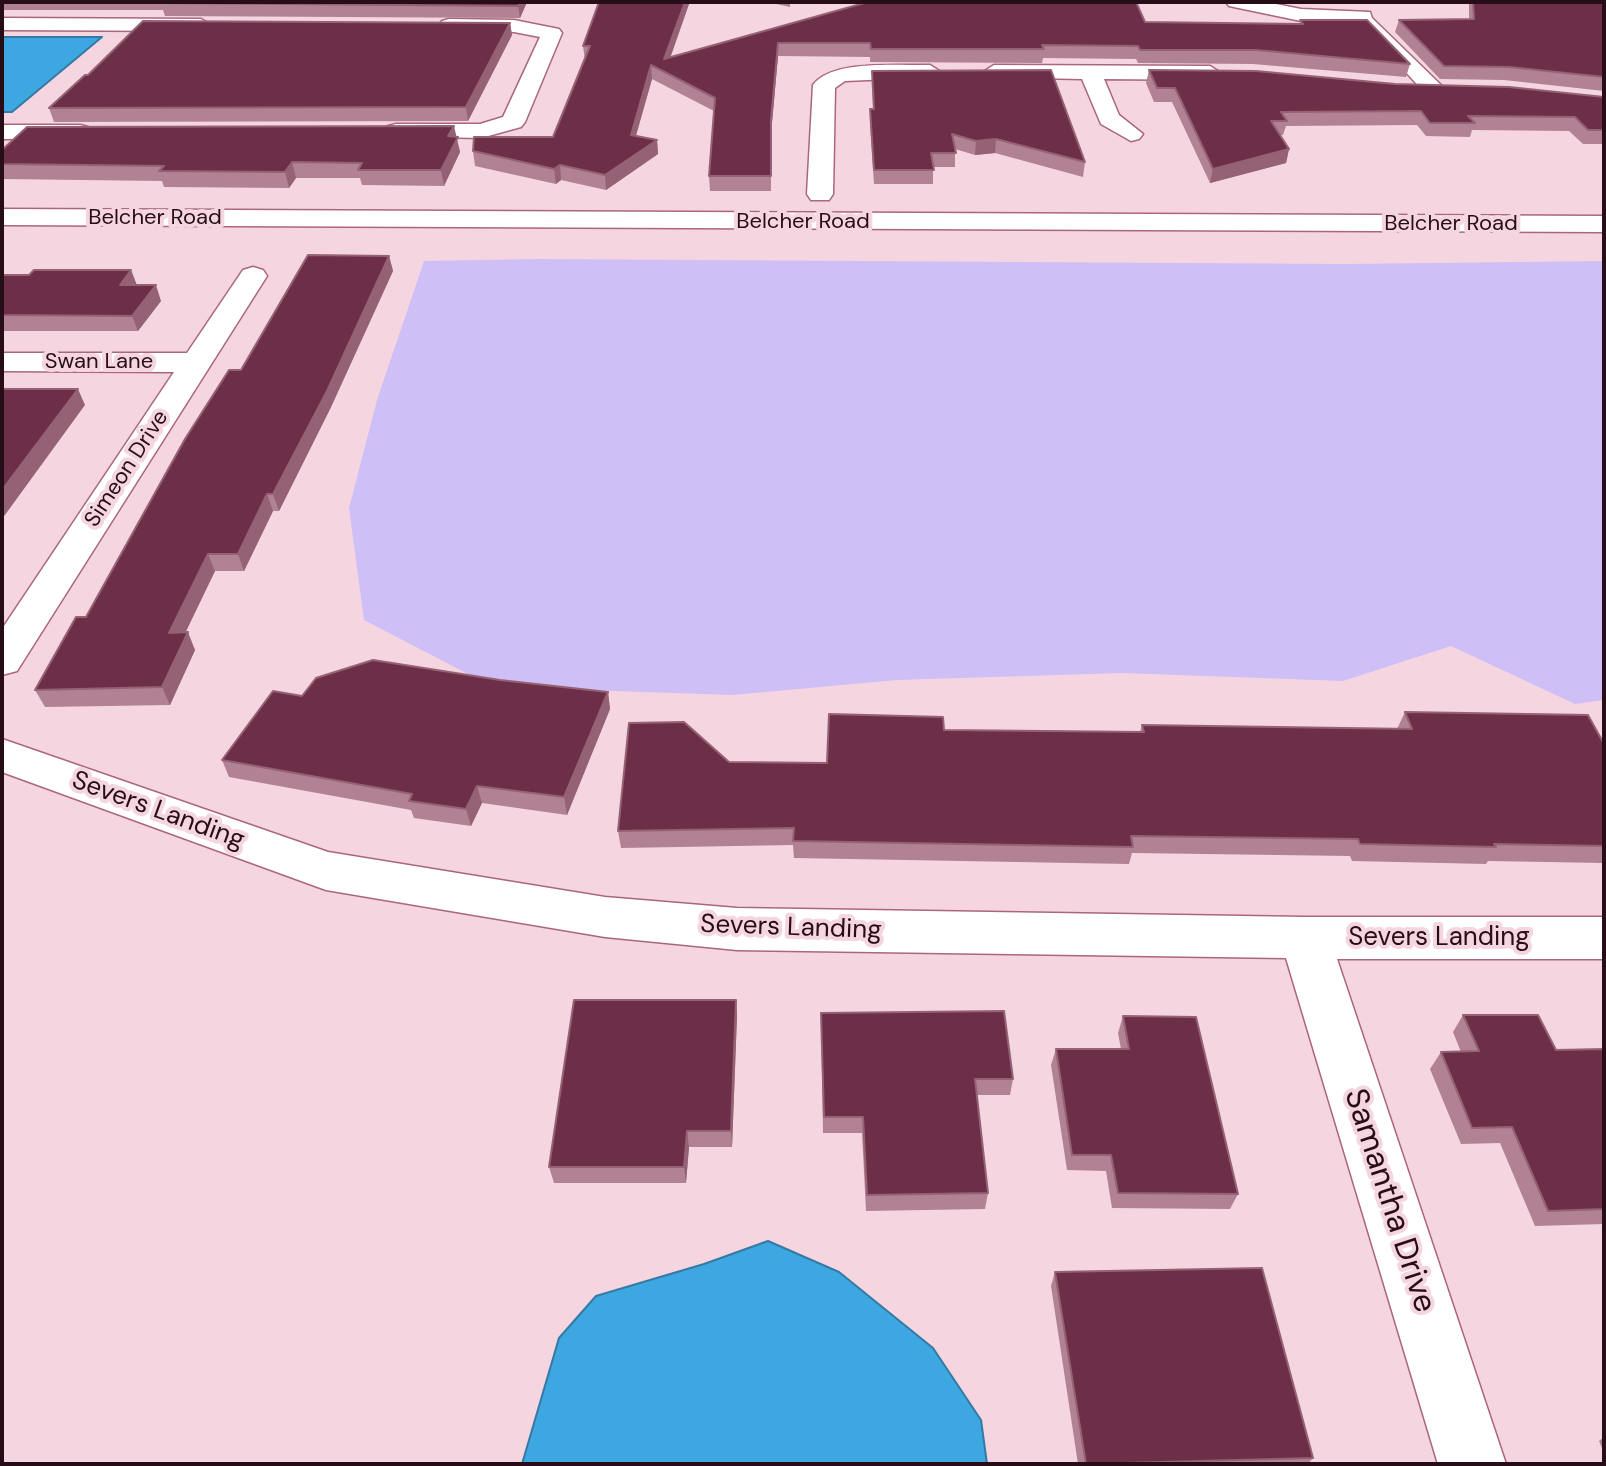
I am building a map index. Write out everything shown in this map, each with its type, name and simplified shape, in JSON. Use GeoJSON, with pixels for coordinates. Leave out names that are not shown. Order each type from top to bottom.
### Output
{"type":"FeatureCollection","features":[{"type":"Feature","properties":{"kind":"street"},"geometry":{"type":"LineString","coordinates":[[1236,2],[1301,15],[1366,9],[1432,87]]}},
{"type":"Feature","properties":{"kind":"street"},"geometry":{"type":"LineString","coordinates":[[2,24],[226,25]]}},
{"type":"Feature","properties":{"kind":"street"},"geometry":{"type":"LineString","coordinates":[[369,131],[481,131],[513,122],[552,33],[514,26],[434,25]]}},
{"type":"Feature","properties":{"kind":"street"},"geometry":{"type":"LineString","coordinates":[[820,194],[824,85],[840,75],[958,72],[1238,74]]}},
{"type":"Feature","properties":{"kind":"street"},"geometry":{"type":"LineString","coordinates":[[1090,72],[1109,119],[1131,134]]}},
{"type":"Feature","properties":{"kind":"street"},"geometry":{"type":"LineString","coordinates":[[1405,87],[1461,88]]}},
{"type":"Feature","properties":{"kind":"street"},"geometry":{"type":"LineString","coordinates":[[2,132],[98,132]]}},
{"type":"Feature","properties":{"kind":"street","name":"Belcher Road"},"geometry":{"type":"LineString","coordinates":[[2,217],[1604,224]]}},
{"type":"Feature","properties":{"kind":"street","name":"Belcher Road"},"geometry":{"type":"LineString","coordinates":[[2,239],[1604,244]]}},
{"type":"Feature","properties":{"kind":"street","name":"Simeon Drive"},"geometry":{"type":"LineString","coordinates":[[2,661],[253,276]]}},
{"type":"Feature","properties":{"kind":"street","name":"Swan Lane"},"geometry":{"type":"LineString","coordinates":[[2,362],[196,363]]}},
{"type":"Feature","properties":{"kind":"street","name":"Severs Landing"},"geometry":{"type":"LineString","coordinates":[[2,755],[326,871],[605,917],[737,929],[1305,938],[1604,938]]}},
{"type":"Feature","properties":{"kind":"street","name":"Samantha Drive"},"geometry":{"type":"LineString","coordinates":[[1305,938],[1472,1464]]}},
{"type":"Feature","properties":{"kind":"shaded area"},"geometry":{"type":"Polygon","coordinates":[[[424,261],[1345,264],[1604,261],[1604,700],[1575,704],[1451,646],[1343,681],[1123,673],[897,680],[733,695],[493,687],[364,620],[349,508],[377,400],[424,261]]]}},
{"type":"Feature","properties":{"kind":"water"},"geometry":{"type":"Polygon","coordinates":[[[2,37],[102,37],[12,112],[2,112],[2,37]]]}},
{"type":"Feature","properties":{"kind":"water"},"geometry":{"type":"Polygon","coordinates":[[[768,1241],[839,1272],[933,1348],[981,1420],[987,1464],[522,1464],[559,1338],[596,1296],[704,1264],[768,1241]]]}},
{"type":"Feature","properties":{"kind":"building"},"geometry":{"type":"Polygon","coordinates":[[[162,2],[520,2],[518,6],[162,2]]]}},
{"type":"Feature","properties":{"kind":"building"},"geometry":{"type":"Polygon","coordinates":[[[599,2],[685,2],[664,59],[868,2],[1136,2],[1145,22],[1303,24],[1300,20],[1367,20],[1410,64],[1256,50],[1140,50],[1138,46],[871,49],[870,43],[778,43],[771,120],[771,176],[709,176],[715,98],[651,65],[631,135],[657,140],[605,175],[560,165],[554,169],[473,151],[474,137],[553,137],[590,46],[583,46],[599,2]]]}},
{"type":"Feature","properties":{"kind":"building"},"geometry":{"type":"Polygon","coordinates":[[[1473,2],[1604,2],[1604,77],[1509,67],[1444,66],[1399,20],[1474,19],[1473,2]]]}},
{"type":"Feature","properties":{"kind":"building"},"geometry":{"type":"Polygon","coordinates":[[[143,21],[510,23],[466,107],[49,108],[143,21]]]}},
{"type":"Feature","properties":{"kind":"building"},"geometry":{"type":"Polygon","coordinates":[[[1051,70],[1085,162],[996,139],[976,141],[952,134],[956,153],[931,153],[934,170],[874,170],[870,109],[874,109],[872,71],[1051,70]]]}},
{"type":"Feature","properties":{"kind":"building"},"geometry":{"type":"Polygon","coordinates":[[[1149,70],[1256,71],[1395,84],[1509,87],[1604,97],[1604,130],[1588,130],[1575,117],[1468,116],[1475,123],[1430,123],[1421,111],[1281,112],[1287,121],[1271,121],[1289,149],[1213,169],[1175,88],[1157,88],[1149,70]]]}},
{"type":"Feature","properties":{"kind":"building"},"geometry":{"type":"Polygon","coordinates":[[[454,126],[448,136],[458,137],[441,170],[358,170],[362,163],[292,162],[285,172],[159,171],[164,166],[2,164],[2,150],[27,127],[454,126]]]}},
{"type":"Feature","properties":{"kind":"building"},"geometry":{"type":"Polygon","coordinates":[[[308,255],[389,256],[327,391],[273,494],[267,494],[238,554],[208,554],[169,633],[188,632],[162,687],[35,690],[76,617],[86,617],[185,439],[229,370],[241,370],[308,255]]]}},
{"type":"Feature","properties":{"kind":"building"},"geometry":{"type":"Polygon","coordinates":[[[34,270],[131,270],[120,285],[156,285],[132,316],[2,315],[2,275],[29,275],[34,270]]]}},
{"type":"Feature","properties":{"kind":"building"},"geometry":{"type":"Polygon","coordinates":[[[2,389],[78,389],[2,490],[2,389]]]}},
{"type":"Feature","properties":{"kind":"building"},"geometry":{"type":"Polygon","coordinates":[[[373,660],[500,680],[608,692],[564,797],[477,786],[466,809],[409,801],[412,794],[222,760],[273,691],[302,696],[316,678],[373,660]]]}},
{"type":"Feature","properties":{"kind":"building"},"geometry":{"type":"Polygon","coordinates":[[[1405,712],[1588,715],[1604,744],[1604,846],[1494,844],[1496,847],[1360,844],[1358,839],[1131,836],[1133,847],[793,841],[794,828],[618,831],[629,723],[684,722],[729,762],[827,763],[829,714],[943,717],[944,730],[1144,732],[1142,725],[1412,729],[1405,712]]]}},
{"type":"Feature","properties":{"kind":"building"},"geometry":{"type":"Polygon","coordinates":[[[574,1000],[736,1000],[731,1131],[687,1131],[684,1167],[549,1167],[574,1000]]]}},
{"type":"Feature","properties":{"kind":"building"},"geometry":{"type":"Polygon","coordinates":[[[1004,1011],[1013,1079],[975,1079],[988,1193],[867,1195],[863,1117],[824,1117],[821,1013],[1004,1011]]]}},
{"type":"Feature","properties":{"kind":"building"},"geometry":{"type":"Polygon","coordinates":[[[1463,1015],[1538,1015],[1556,1050],[1604,1049],[1604,1209],[1548,1211],[1512,1127],[1472,1128],[1441,1052],[1479,1051],[1463,1015]]]}},
{"type":"Feature","properties":{"kind":"building"},"geometry":{"type":"Polygon","coordinates":[[[1123,1016],[1196,1017],[1238,1194],[1118,1193],[1111,1155],[1072,1155],[1056,1049],[1129,1049],[1123,1016]]]}},
{"type":"Feature","properties":{"kind":"building"},"geometry":{"type":"Polygon","coordinates":[[[1262,1268],[1313,1458],[1086,1464],[1055,1272],[1262,1268]]]}}]}
